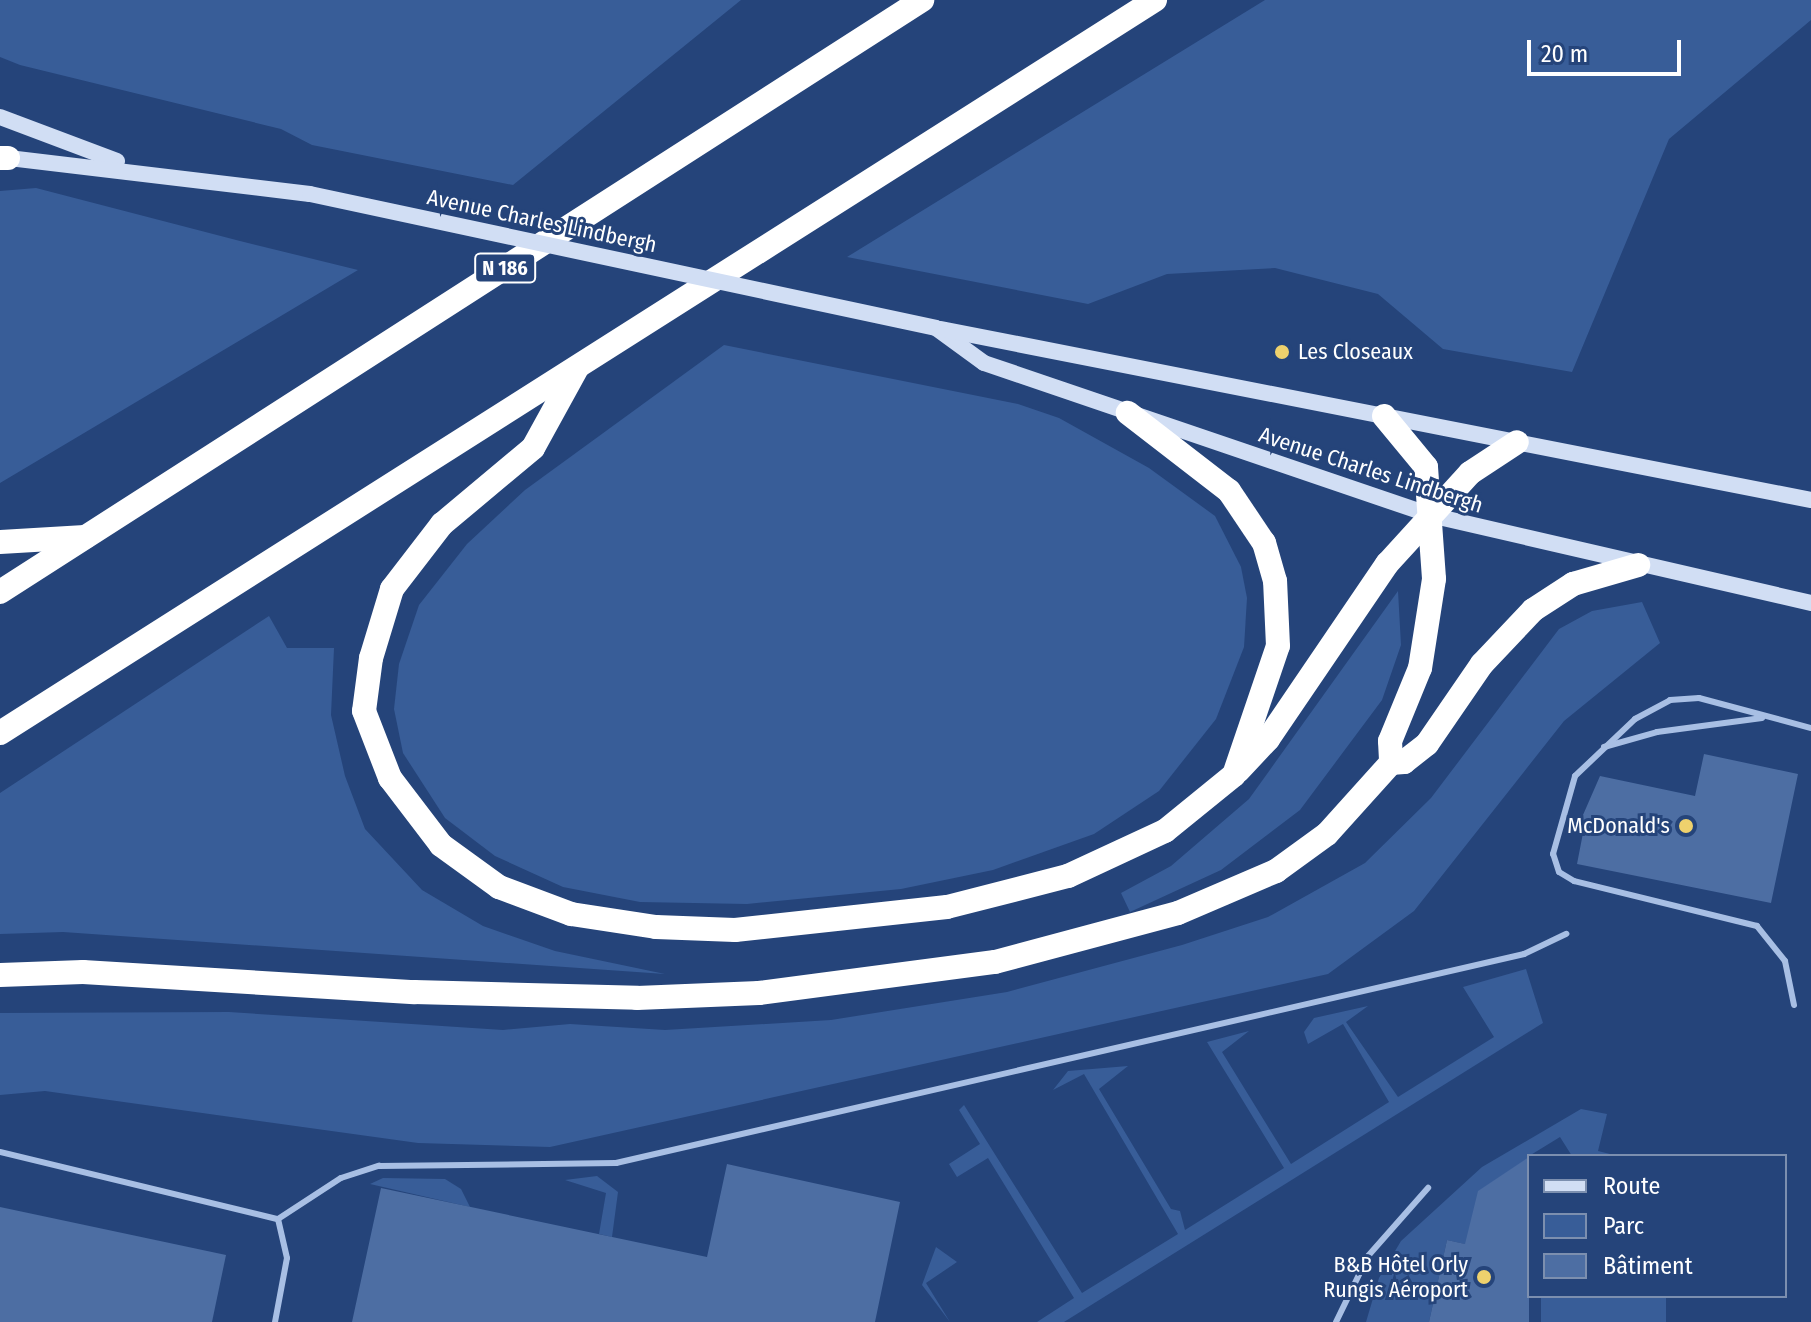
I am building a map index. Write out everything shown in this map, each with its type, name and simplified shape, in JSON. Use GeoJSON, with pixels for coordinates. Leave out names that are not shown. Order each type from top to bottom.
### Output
{"type":"FeatureCollection","features":[{"type":"Feature","properties":{"kind":"highway","name":"N 186"},"geometry":{"type":"LineString","coordinates":[[0,592],[922,0]]}},
{"type":"Feature","properties":{"kind":"highway"},"geometry":{"type":"LineString","coordinates":[[0,733],[1155,0]]}},
{"type":"Feature","properties":{"kind":"highway"},"geometry":{"type":"LineString","coordinates":[[577,368],[533,448],[442,524],[392,589],[371,658],[364,711],[390,778],[441,845],[499,887],[571,914],[656,927],[735,930],[947,907],[1068,876],[1165,831],[1234,775],[1268,739],[1361,597],[1430,515],[1470,473],[1517,442]]}},
{"type":"Feature","properties":{"kind":"highway"},"geometry":{"type":"LineString","coordinates":[[1128,413],[1229,491],[1264,543],[1271,568],[1278,646],[1234,775]]}},
{"type":"Feature","properties":{"kind":"highway"},"geometry":{"type":"LineString","coordinates":[[1384,416],[1426,467],[1432,607],[1420,668],[1390,741],[1391,763]]}},
{"type":"Feature","properties":{"kind":"highway"},"geometry":{"type":"LineString","coordinates":[[0,542],[87,537]]}},
{"type":"Feature","properties":{"kind":"highway"},"geometry":{"type":"LineString","coordinates":[[0,975],[98,972],[414,992],[637,998],[759,993],[995,962],[1227,894],[1315,844],[1391,763],[1404,762],[1427,744],[1482,664],[1533,610],[1573,584],[1638,565]]}},
{"type":"Feature","properties":{"kind":"main road","name":"Avenue Charles Lindbergh"},"geometry":{"type":"LineString","coordinates":[[0,117],[137,169]]}},
{"type":"Feature","properties":{"kind":"main road","name":"Avenue Charles Lindbergh"},"geometry":{"type":"LineString","coordinates":[[3,158],[137,169],[310,194],[936,328],[1811,500]]}},
{"type":"Feature","properties":{"kind":"main road","name":"Avenue Charles Lindbergh"},"geometry":{"type":"LineString","coordinates":[[936,328],[984,363],[1430,515],[1811,603]]}},
{"type":"Feature","properties":{"kind":"lane"},"geometry":{"type":"LineString","coordinates":[[1794,1005],[1785,961],[1757,926],[1574,881],[1559,872],[1553,854],[1575,776],[1601,748],[1670,700],[1699,698],[1811,728]]}},
{"type":"Feature","properties":{"kind":"lane"},"geometry":{"type":"LineString","coordinates":[[1601,748],[1643,735],[1765,717]]}},
{"type":"Feature","properties":{"kind":"lane"},"geometry":{"type":"LineString","coordinates":[[0,1152],[278,1219],[341,1178],[379,1166],[616,1163],[1524,954],[1566,934]]}},
{"type":"Feature","properties":{"kind":"lane"},"geometry":{"type":"LineString","coordinates":[[1336,1322],[1368,1256],[1428,1188]]}},
{"type":"Feature","properties":{"kind":"lane"},"geometry":{"type":"LineString","coordinates":[[275,1322],[287,1258],[278,1219]]}},
{"type":"Feature","properties":{"kind":"green space"},"geometry":{"type":"Polygon","coordinates":[[[0,0],[741,0],[513,185],[312,145],[281,129],[20,65],[0,57],[0,0]]]}},
{"type":"Feature","properties":{"kind":"green space"},"geometry":{"type":"Polygon","coordinates":[[[1265,0],[1811,0],[1811,20],[1669,139],[1572,372],[1443,349],[1378,294],[1275,268],[1167,274],[1088,304],[847,257],[1265,0]]]}},
{"type":"Feature","properties":{"kind":"green space"},"geometry":{"type":"Polygon","coordinates":[[[36,188],[358,270],[0,483],[0,191],[36,188]]]}},
{"type":"Feature","properties":{"kind":"green space"},"geometry":{"type":"Polygon","coordinates":[[[724,345],[1018,404],[1059,418],[1149,468],[1215,516],[1241,567],[1247,598],[1244,647],[1216,719],[1159,791],[1094,834],[993,870],[901,889],[747,904],[640,902],[563,887],[495,856],[445,818],[403,753],[394,709],[399,664],[419,605],[467,544],[525,490],[724,345]]]}},
{"type":"Feature","properties":{"kind":"green space"},"geometry":{"type":"Polygon","coordinates":[[[1398,591],[1401,645],[1382,700],[1300,810],[1221,870],[1130,912],[1121,893],[1171,866],[1249,799],[1398,591]]]}},
{"type":"Feature","properties":{"kind":"green space"},"geometry":{"type":"Polygon","coordinates":[[[1642,602],[1660,643],[1564,721],[1414,911],[1328,974],[550,1147],[418,1143],[45,1091],[0,1095],[0,1013],[229,1012],[503,1030],[570,1024],[665,1030],[831,1020],[1007,992],[1182,945],[1268,917],[1365,863],[1431,798],[1559,629],[1592,611],[1642,602]]]}},
{"type":"Feature","properties":{"kind":"green space"},"geometry":{"type":"Polygon","coordinates":[[[269,616],[287,648],[334,648],[331,715],[345,776],[365,829],[422,890],[483,926],[555,951],[665,974],[63,932],[0,934],[0,793],[269,616]]]}},
{"type":"Feature","properties":{"kind":"green space"},"geometry":{"type":"Polygon","coordinates":[[[1526,969],[1543,1023],[1064,1322],[1037,1322],[1074,1298],[988,1158],[957,1177],[949,1164],[980,1144],[959,1110],[964,1105],[1082,1293],[1178,1234],[1084,1074],[1053,1090],[1068,1071],[1128,1066],[1099,1089],[1171,1209],[1180,1211],[1185,1230],[1284,1168],[1207,1042],[1249,1031],[1222,1052],[1291,1164],[1389,1102],[1343,1024],[1308,1044],[1304,1032],[1314,1018],[1368,1006],[1346,1022],[1398,1097],[1494,1037],[1463,987],[1526,969]]]}},
{"type":"Feature","properties":{"kind":"green space"},"geometry":{"type":"Polygon","coordinates":[[[1581,1109],[1607,1114],[1598,1151],[1610,1154],[1571,1154],[1560,1137],[1532,1154],[1527,1154],[1527,1161],[1491,1250],[1447,1240],[1429,1322],[1366,1322],[1379,1278],[1401,1241],[1482,1167],[1581,1109]]]}},
{"type":"Feature","properties":{"kind":"green space"},"geometry":{"type":"Polygon","coordinates":[[[597,1176],[618,1192],[612,1237],[599,1234],[606,1193],[565,1180],[597,1176]]]}},
{"type":"Feature","properties":{"kind":"green space"},"geometry":{"type":"Polygon","coordinates":[[[383,1178],[445,1179],[461,1189],[470,1207],[370,1184],[383,1178]]]}},
{"type":"Feature","properties":{"kind":"green space"},"geometry":{"type":"Polygon","coordinates":[[[936,1247],[957,1262],[926,1283],[950,1322],[922,1285],[936,1247]]]}},
{"type":"Feature","properties":{"kind":"green space"},"geometry":{"type":"Polygon","coordinates":[[[1541,1298],[1666,1298],[1666,1322],[1541,1322],[1541,1298]]]}},
{"type":"Feature","properties":{"kind":"building","name":"McDonald's"},"geometry":{"type":"Polygon","coordinates":[[[1704,754],[1798,774],[1771,903],[1577,864],[1583,833],[1576,831],[1600,776],[1695,796],[1704,754]]]}},
{"type":"Feature","properties":{"kind":"building","name":"B&B Hôtel Orly Rungis Aéroport"},"geometry":{"type":"Polygon","coordinates":[[[1527,1158],[1529,1322],[1429,1322],[1447,1240],[1465,1244],[1478,1191],[1527,1158]]]}},
{"type":"Feature","properties":{"kind":"building"},"geometry":{"type":"Polygon","coordinates":[[[727,1164],[900,1202],[875,1322],[352,1322],[381,1188],[707,1257],[727,1164]]]}},
{"type":"Feature","properties":{"kind":"building"},"geometry":{"type":"Polygon","coordinates":[[[0,1207],[226,1255],[212,1322],[0,1322],[0,1207]]]}},
{"type":"Feature","properties":{"kind":"place","name":"Les Closeaux"},"geometry":{"type":"Point","coordinates":[1282,352]}},
{"type":"Feature","properties":{"kind":"place","name":"McDonald's"},"geometry":{"type":"Point","coordinates":[1686,826]}},
{"type":"Feature","properties":{"kind":"place","name":"B&B Hôtel Orly Rungis Aéroport"},"geometry":{"type":"Point","coordinates":[1484,1277]}}]}
